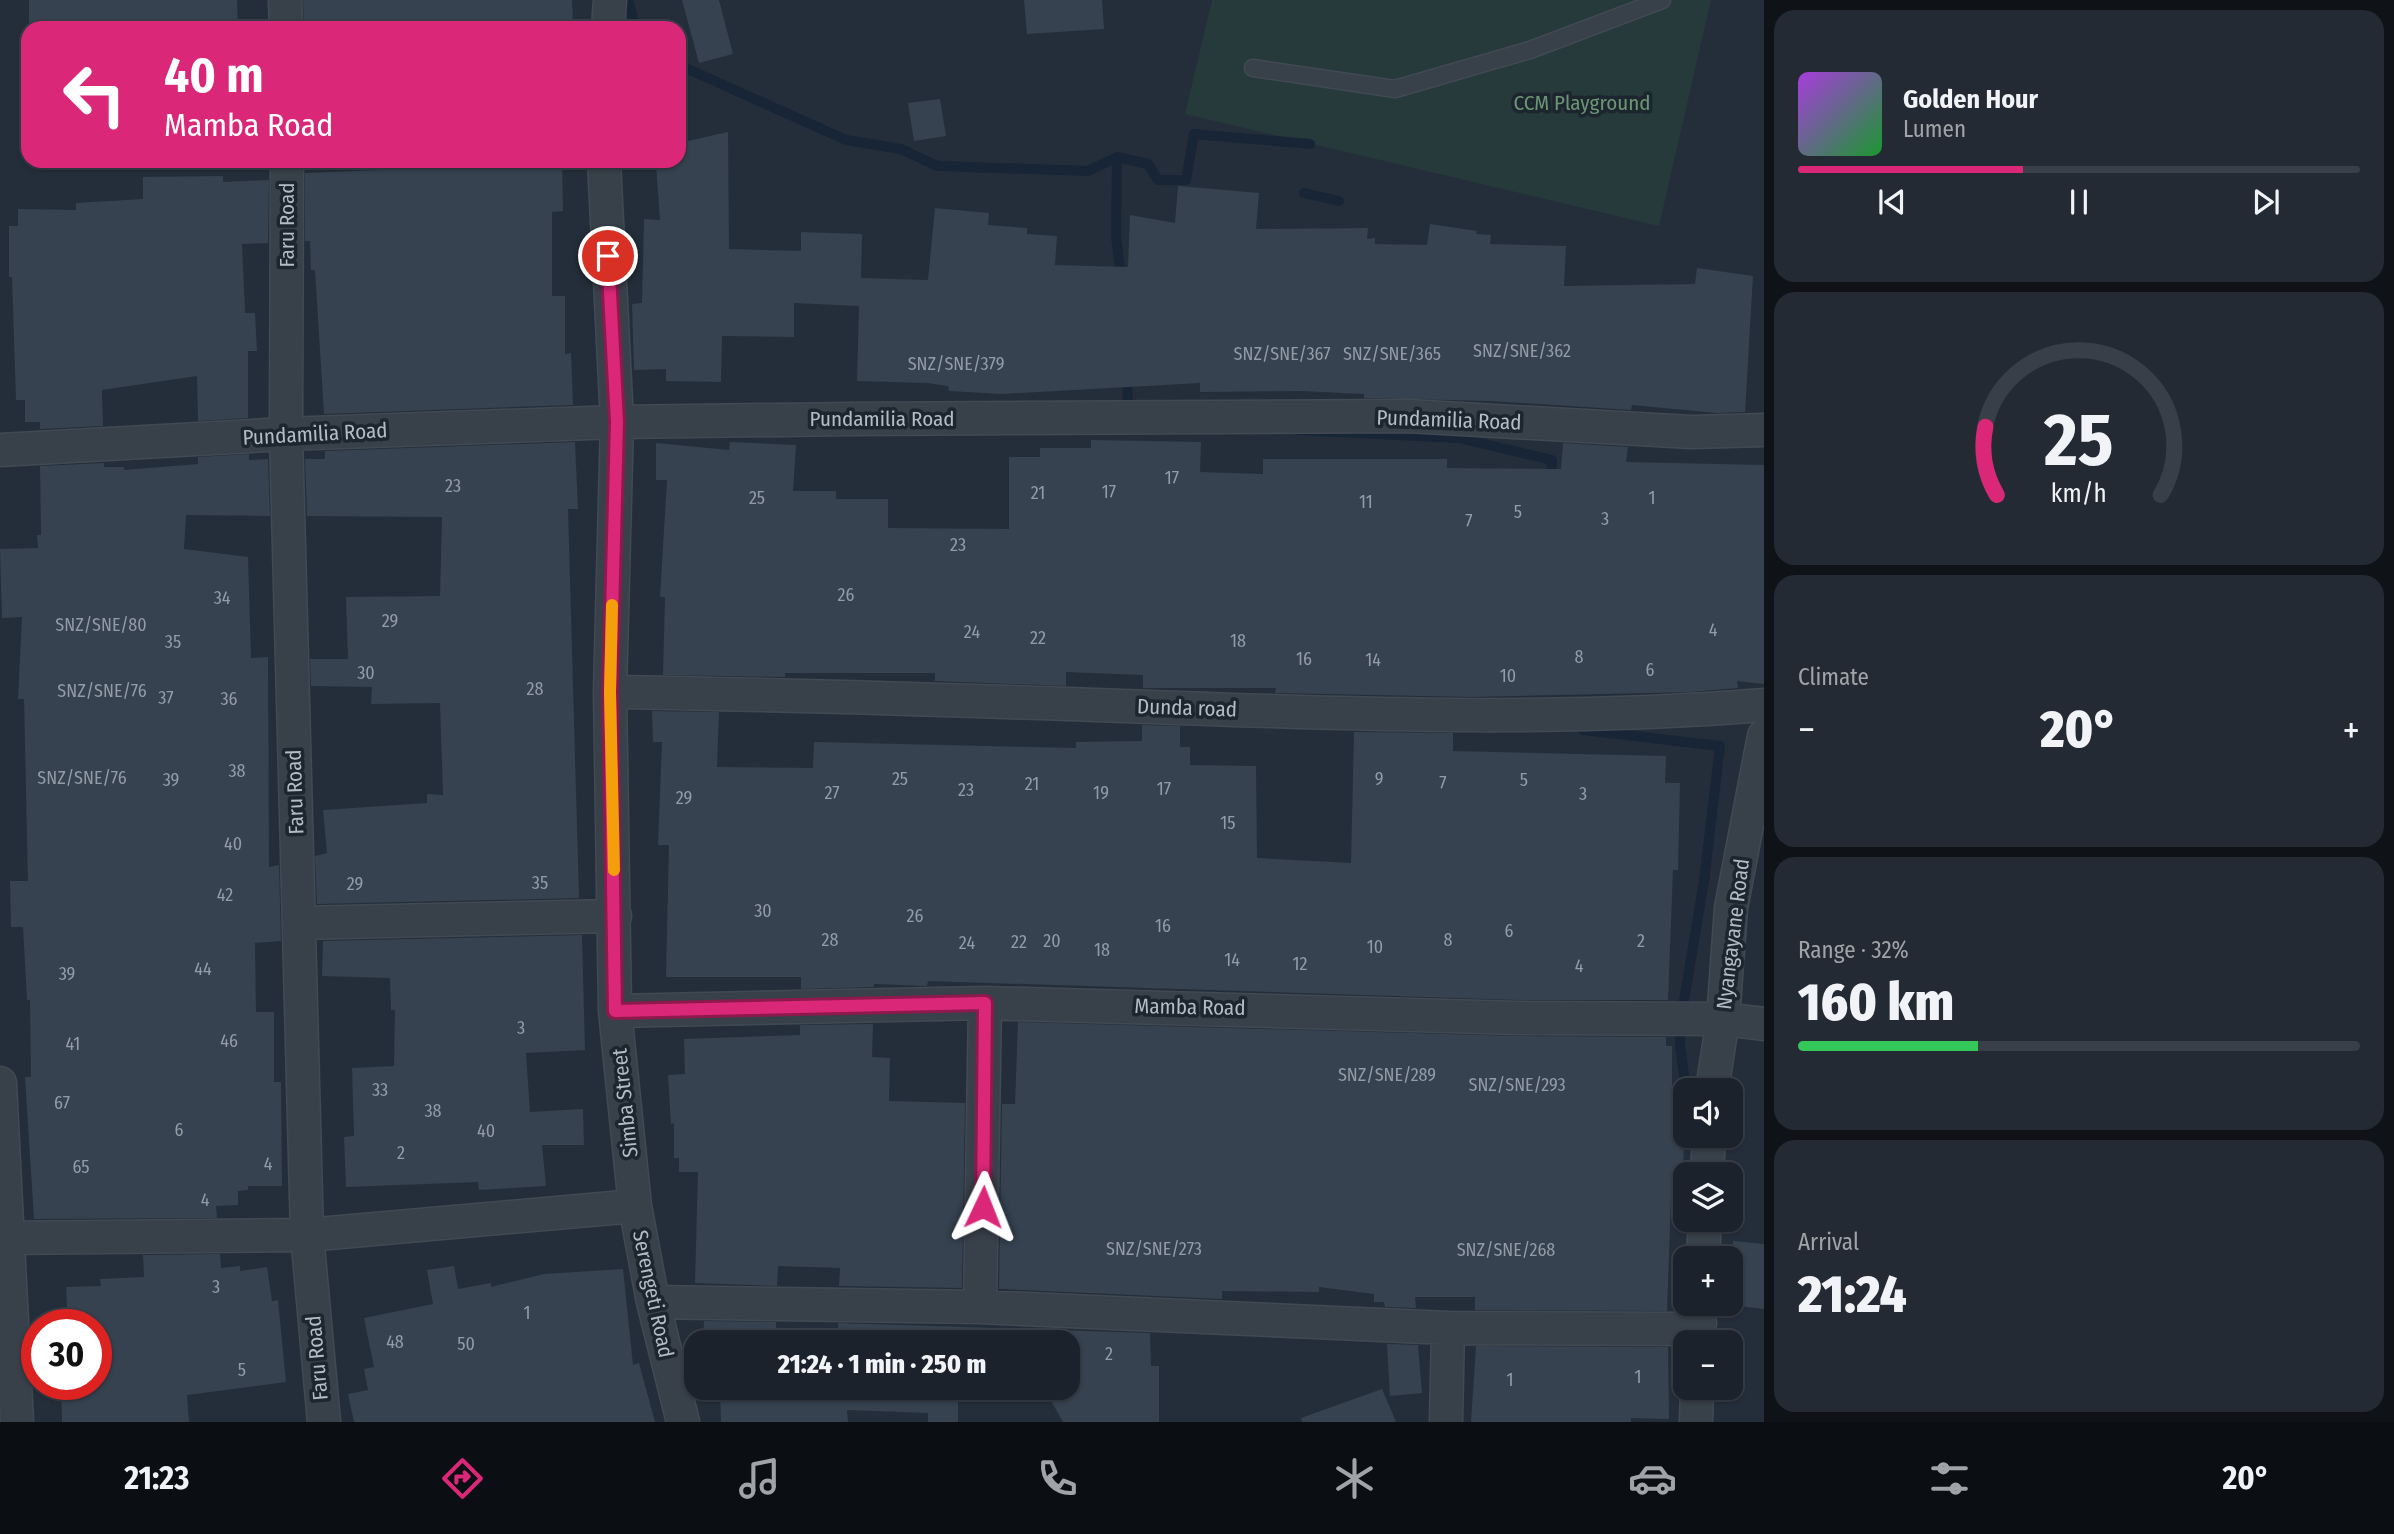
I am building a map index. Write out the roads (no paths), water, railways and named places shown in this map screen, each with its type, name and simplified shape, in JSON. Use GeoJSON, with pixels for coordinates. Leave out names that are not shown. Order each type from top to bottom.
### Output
{"type":"FeatureCollection","features":[{"type":"Feature","properties":{"kind":"street"},"geometry":{"type":"LineString","coordinates":[[285,0],[286,21]]}},
{"type":"Feature","properties":{"kind":"street"},"geometry":{"type":"LineString","coordinates":[[608,21],[610,0]]}},
{"type":"Feature","properties":{"kind":"street","name":"Faru Road"},"geometry":{"type":"LineString","coordinates":[[287,168],[286,434],[307,1236],[324,1422]]}},
{"type":"Feature","properties":{"kind":"street","name":"Simba Street"},"geometry":{"type":"LineString","coordinates":[[604,168],[617,422],[610,692],[615,1011],[635,1206]]}},
{"type":"Feature","properties":{"kind":"street","name":"Pundamilia Road"},"geometry":{"type":"LineString","coordinates":[[0,450],[286,434],[617,422],[1408,416],[1691,432],[1764,430]]}},
{"type":"Feature","properties":{"kind":"street","name":"Dunda road"},"geometry":{"type":"LineString","coordinates":[[610,692],[794,695],[1340,715],[1681,712],[1764,705]]}},
{"type":"Feature","properties":{"kind":"street","name":"Nyangayane Road"},"geometry":{"type":"LineString","coordinates":[[1714,1078],[1723,1019],[1731,908],[1764,736]]}},
{"type":"Feature","properties":{"kind":"street"},"geometry":{"type":"LineString","coordinates":[[299,923],[615,916]]}},
{"type":"Feature","properties":{"kind":"street"},"geometry":{"type":"LineString","coordinates":[[980,1307],[985,1003]]}},
{"type":"Feature","properties":{"kind":"street","name":"Mamba Road"},"geometry":{"type":"LineString","coordinates":[[615,1011],[985,1003],[1518,1018],[1723,1019],[1764,1024]]}},
{"type":"Feature","properties":{"kind":"street"},"geometry":{"type":"LineString","coordinates":[[0,1083],[3,1238],[17,1422]]}},
{"type":"Feature","properties":{"kind":"street"},"geometry":{"type":"LineString","coordinates":[[3,1238],[307,1236],[635,1206]]}},
{"type":"Feature","properties":{"kind":"street","name":"Serengeti Road"},"geometry":{"type":"LineString","coordinates":[[635,1206],[653,1303],[683,1422]]}},
{"type":"Feature","properties":{"kind":"street"},"geometry":{"type":"LineString","coordinates":[[653,1303],[980,1307],[1448,1328],[1689,1329],[1700,1323]]}},
{"type":"Feature","properties":{"kind":"street"},"geometry":{"type":"LineString","coordinates":[[1446,1422],[1448,1328]]}},
{"type":"Feature","properties":{"kind":"street"},"geometry":{"type":"LineString","coordinates":[[1696,1422],[1697,1400]]}},
{"type":"Feature","properties":{"kind":"lane"},"geometry":{"type":"LineString","coordinates":[[1253,68],[1395,89],[1530,51],[1655,5],[1662,0]]}},
{"type":"Feature","properties":{"kind":"waterway"},"geometry":{"type":"LineString","coordinates":[[628,0],[634,21]]}},
{"type":"Feature","properties":{"kind":"waterway"},"geometry":{"type":"LineString","coordinates":[[686,68],[846,140],[901,149],[937,166],[1088,171],[1117,157]]}},
{"type":"Feature","properties":{"kind":"waterway"},"geometry":{"type":"LineString","coordinates":[[1121,279],[1116,236],[1117,157],[1148,164],[1158,180],[1186,180],[1194,134],[1310,144]]}},
{"type":"Feature","properties":{"kind":"waterway"},"geometry":{"type":"LineString","coordinates":[[1304,193],[1339,201]]}},
{"type":"Feature","properties":{"kind":"waterway"},"geometry":{"type":"LineString","coordinates":[[1127,376],[1128,416]]}},
{"type":"Feature","properties":{"kind":"waterway"},"geometry":{"type":"LineString","coordinates":[[1297,430],[1459,438],[1552,460],[1551,484]]}},
{"type":"Feature","properties":{"kind":"waterway"},"geometry":{"type":"LineString","coordinates":[[1576,719],[1583,730],[1720,746],[1704,881],[1681,1019],[1680,1045],[1684,1078]]}},
{"type":"Feature","properties":{"kind":"waterway"},"geometry":{"type":"LineString","coordinates":[[1689,1316],[1689,1325]]}},
{"type":"Feature","properties":{"kind":"park label","name":"CCM Playground"},"geometry":{"type":"Point","coordinates":[1582,103]}}]}
